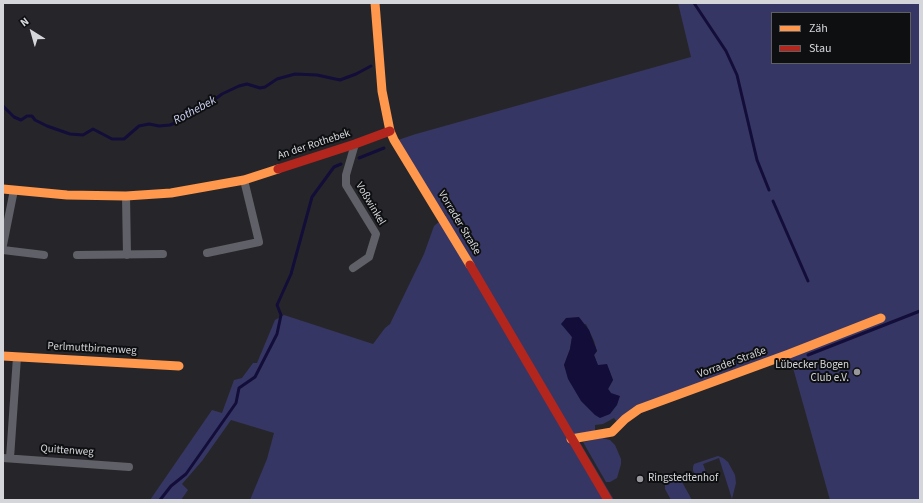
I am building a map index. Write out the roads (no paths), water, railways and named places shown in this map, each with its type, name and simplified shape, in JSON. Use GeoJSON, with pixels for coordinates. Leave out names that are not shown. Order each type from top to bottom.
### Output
{"type":"FeatureCollection","features":[{"type":"Feature","properties":{"kind":"street","name":"Vorrader Straße"},"geometry":{"type":"LineString","coordinates":[[375,3],[382,91],[390,131],[394,140],[494,305],[608,500]]}},
{"type":"Feature","properties":{"kind":"street","name":"An der Rothebek"},"geometry":{"type":"LineString","coordinates":[[3,189],[67,195],[126,196],[171,193],[244,180],[390,131]]}},
{"type":"Feature","properties":{"kind":"street","name":"Voßwinkel"},"geometry":{"type":"LineString","coordinates":[[353,268],[369,257],[376,234],[346,185],[346,175],[355,144]]}},
{"type":"Feature","properties":{"kind":"street"},"geometry":{"type":"LineString","coordinates":[[207,253],[259,242],[244,180]]}},
{"type":"Feature","properties":{"kind":"street"},"geometry":{"type":"LineString","coordinates":[[3,245],[14,190]]}},
{"type":"Feature","properties":{"kind":"street"},"geometry":{"type":"LineString","coordinates":[[126,196],[127,255]]}},
{"type":"Feature","properties":{"kind":"street"},"geometry":{"type":"LineString","coordinates":[[3,250],[44,255]]}},
{"type":"Feature","properties":{"kind":"street"},"geometry":{"type":"LineString","coordinates":[[78,255],[163,254]]}},
{"type":"Feature","properties":{"kind":"street","name":"Vorrader Straße"},"geometry":{"type":"LineString","coordinates":[[571,439],[612,432],[625,419],[639,409],[789,354],[881,318]]}},
{"type":"Feature","properties":{"kind":"street","name":"Perlmuttbirnenweg"},"geometry":{"type":"LineString","coordinates":[[3,356],[179,366]]}},
{"type":"Feature","properties":{"kind":"street"},"geometry":{"type":"LineString","coordinates":[[6,458],[17,357]]}},
{"type":"Feature","properties":{"kind":"street","name":"Quittenweg"},"geometry":{"type":"LineString","coordinates":[[6,458],[129,467]]}},
{"type":"Feature","properties":{"kind":"waterway"},"geometry":{"type":"LineString","coordinates":[[694,3],[726,51],[737,75],[757,160],[769,190]]}},
{"type":"Feature","properties":{"kind":"waterway","name":"Rothebek"},"geometry":{"type":"LineString","coordinates":[[3,106],[14,117],[21,120],[27,116],[32,116],[35,120],[47,126],[70,134],[83,135],[93,129],[112,139],[124,139],[139,126],[149,124],[159,126],[170,125],[182,120],[195,114],[222,94],[239,86],[247,84],[260,88],[265,87],[277,79],[295,74],[317,75],[340,80],[371,66]]}},
{"type":"Feature","properties":{"kind":"waterway"},"geometry":{"type":"LineString","coordinates":[[359,158],[384,148]]}},
{"type":"Feature","properties":{"kind":"waterway"},"geometry":{"type":"LineString","coordinates":[[160,500],[171,486],[186,474],[236,403],[239,388],[255,377],[277,334],[281,315],[277,305],[291,274],[312,197],[334,167],[341,164]]}},
{"type":"Feature","properties":{"kind":"waterway"},"geometry":{"type":"LineString","coordinates":[[773,201],[808,281]]}},
{"type":"Feature","properties":{"kind":"waterway"},"geometry":{"type":"LineString","coordinates":[[808,355],[920,311]]}},
{"type":"Feature","properties":{"kind":"place","name":"Lübecker Bogen Club e.V."},"geometry":{"type":"Point","coordinates":[857,372]}},
{"type":"Feature","properties":{"kind":"place","name":"Ringstedtenhof"},"geometry":{"type":"Point","coordinates":[640,479]}}]}
